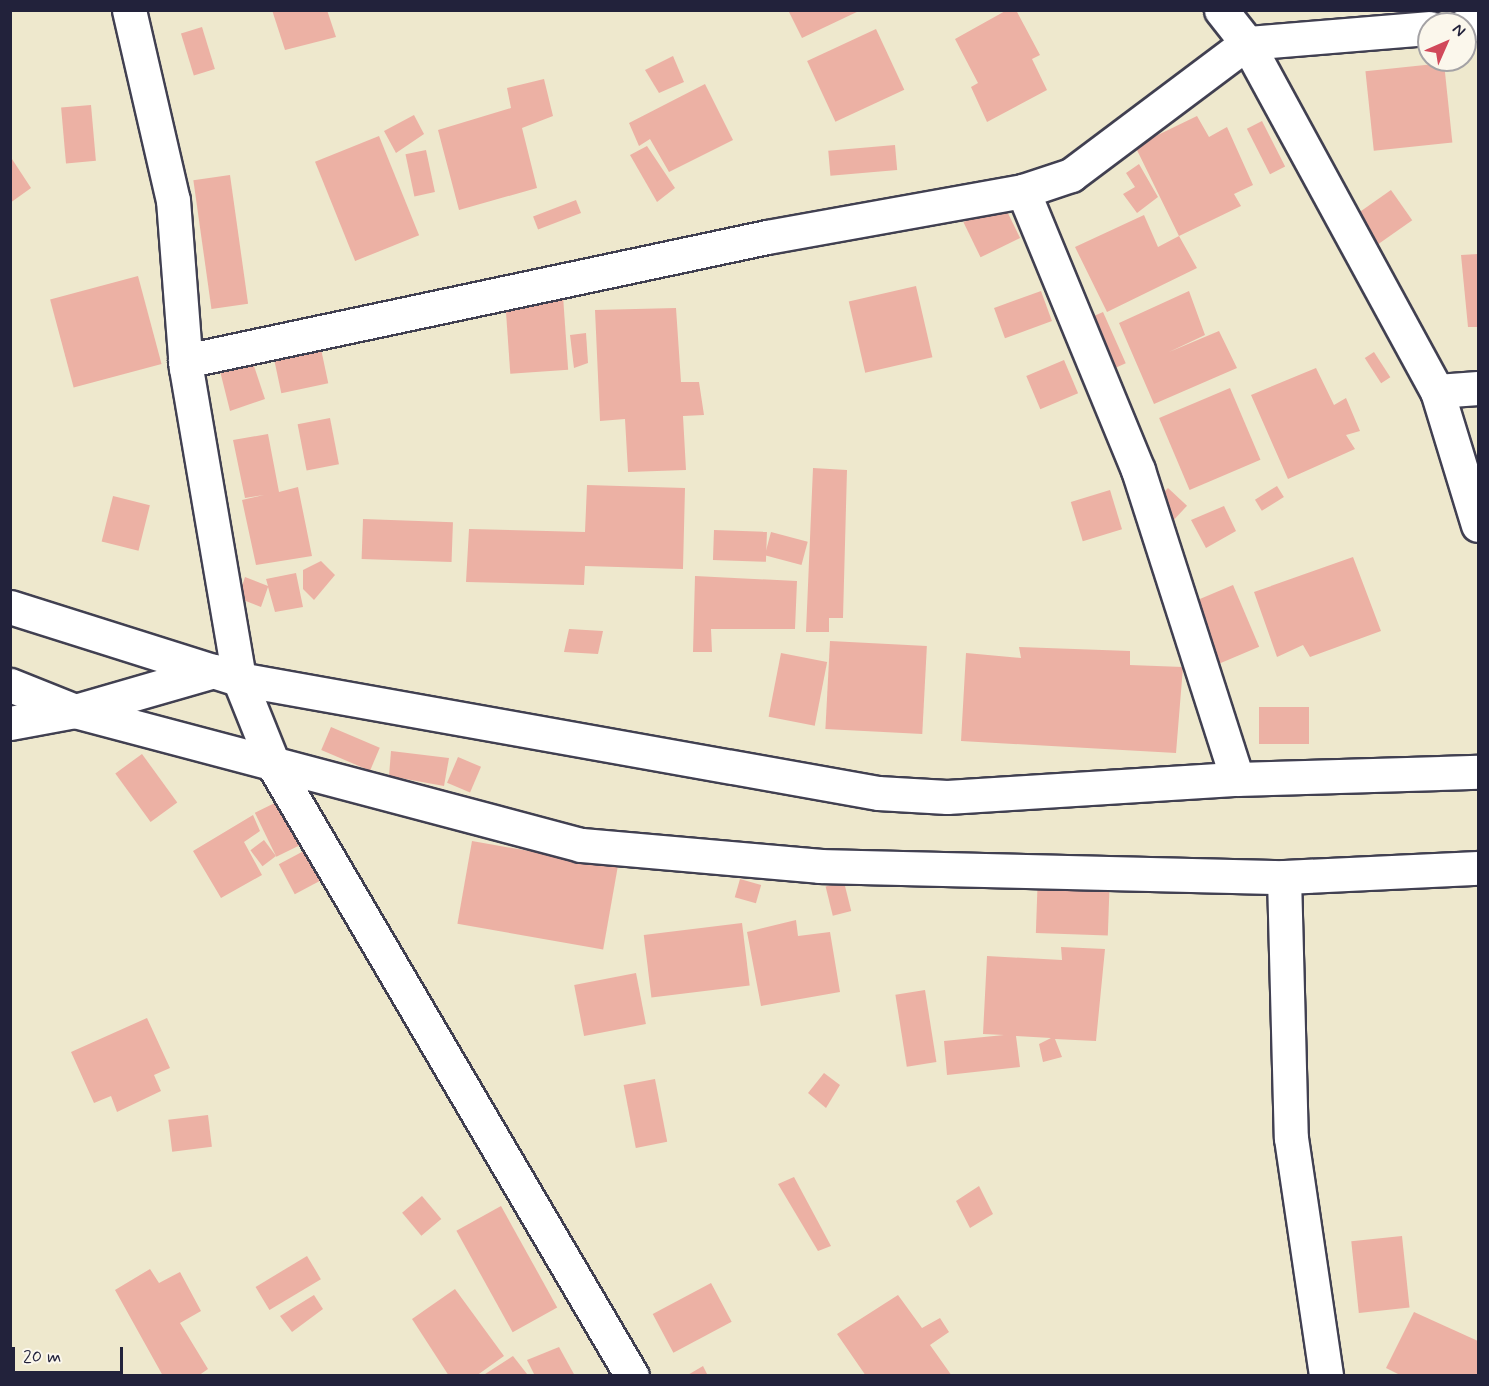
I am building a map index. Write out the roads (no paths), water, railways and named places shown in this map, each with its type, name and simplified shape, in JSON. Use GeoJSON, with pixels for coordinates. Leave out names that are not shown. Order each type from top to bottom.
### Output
{"type":"FeatureCollection","features":[{"type":"Feature","properties":{"kind":"main road"},"geometry":{"type":"LineString","coordinates":[[129,10],[173,200],[185,361],[227,675],[274,766],[632,1376]]}},
{"type":"Feature","properties":{"kind":"main road"},"geometry":{"type":"LineString","coordinates":[[1221,10],[1247,43],[1437,391],[1479,525]]}},
{"type":"Feature","properties":{"kind":"main road"},"geometry":{"type":"LineString","coordinates":[[185,361],[767,237],[1023,191],[1071,175],[1247,43],[1417,29]]}},
{"type":"Feature","properties":{"kind":"main road"},"geometry":{"type":"LineString","coordinates":[[1023,191],[1138,470],[1237,779]]}},
{"type":"Feature","properties":{"kind":"main road"},"geometry":{"type":"LineString","coordinates":[[1437,391],[1479,388]]}},
{"type":"Feature","properties":{"kind":"main road"},"geometry":{"type":"LineString","coordinates":[[10,607],[227,675],[878,793],[947,797],[1237,779],[1479,772]]}},
{"type":"Feature","properties":{"kind":"main road"},"geometry":{"type":"LineString","coordinates":[[10,723],[75,711],[227,675]]}},
{"type":"Feature","properties":{"kind":"main road"},"geometry":{"type":"LineString","coordinates":[[10,686],[75,711],[274,766],[581,845],[819,866],[1284,877],[1479,868]]}},
{"type":"Feature","properties":{"kind":"main road"},"geometry":{"type":"LineString","coordinates":[[1284,877],[1291,1138],[1326,1376]]}}]}
